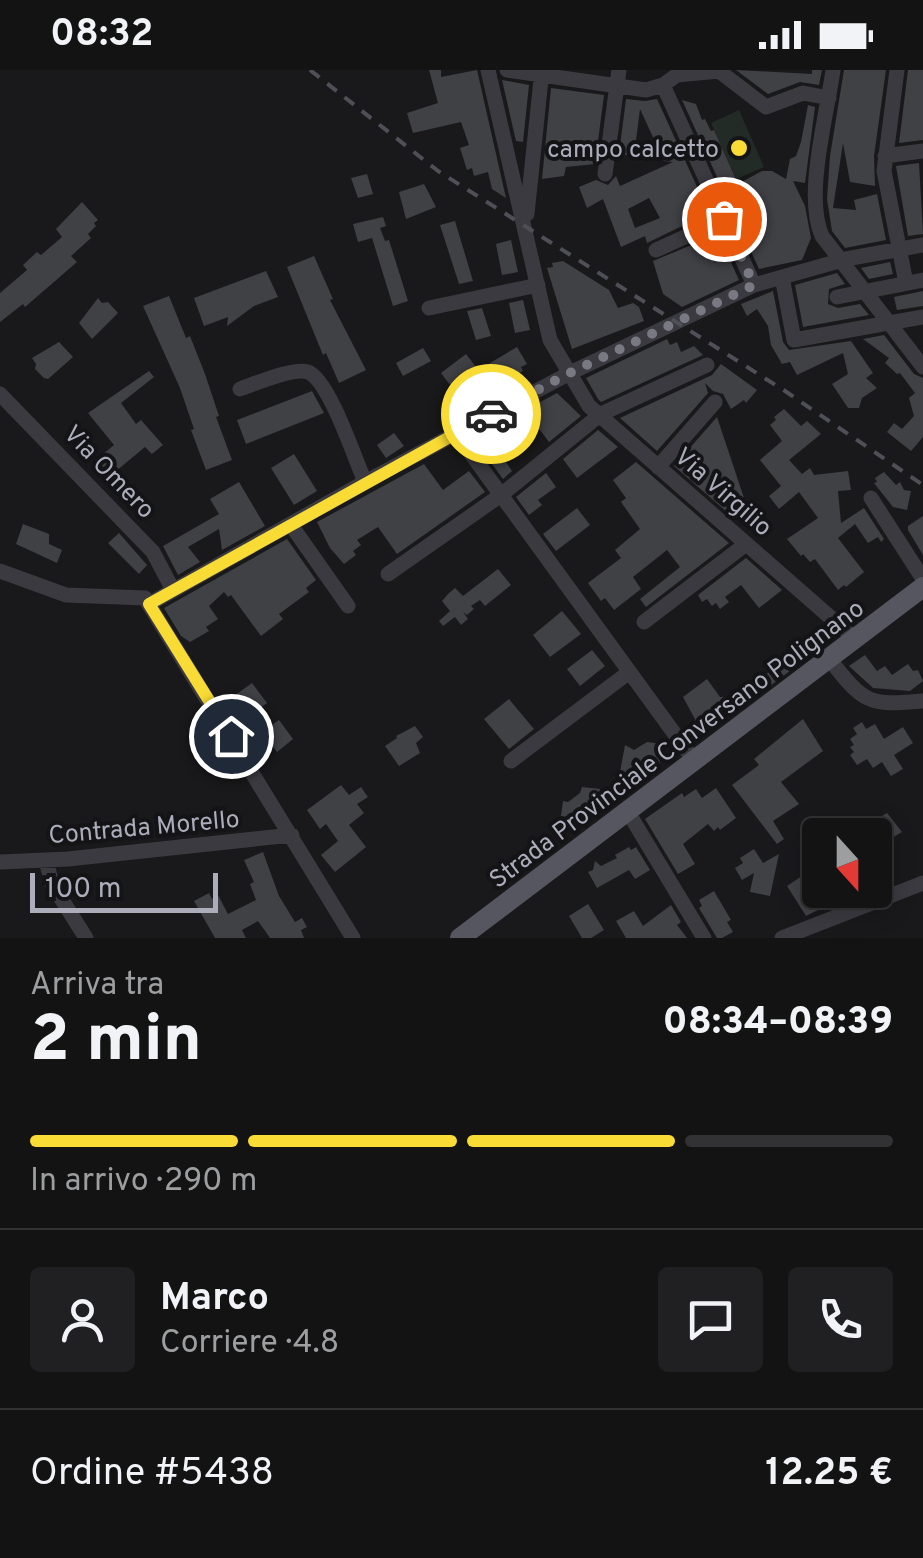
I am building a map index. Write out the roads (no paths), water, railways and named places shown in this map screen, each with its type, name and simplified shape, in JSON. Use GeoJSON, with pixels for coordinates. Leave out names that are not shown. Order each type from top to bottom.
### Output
{"type":"FeatureCollection","features":[{"type":"Feature","properties":{"kind":"main road","name":"Strada Provinciale Conversano Polignano"},"geometry":{"type":"LineString","coordinates":[[460,938],[923,587]]}},
{"type":"Feature","properties":{"kind":"street","name":"Via Virgilio"},"geometry":{"type":"LineString","coordinates":[[488,70],[550,340],[590,406],[856,639]]}},
{"type":"Feature","properties":{"kind":"street"},"geometry":{"type":"LineString","coordinates":[[507,70],[618,78],[646,90],[677,75],[719,72],[766,107],[804,93],[829,98]]}},
{"type":"Feature","properties":{"kind":"street"},"geometry":{"type":"LineString","coordinates":[[833,70],[814,213],[822,236],[923,367]]}},
{"type":"Feature","properties":{"kind":"street"},"geometry":{"type":"LineString","coordinates":[[837,297],[915,282],[899,249],[884,171],[897,70]]}},
{"type":"Feature","properties":{"kind":"street"},"geometry":{"type":"LineString","coordinates":[[525,228],[541,73]]}},
{"type":"Feature","properties":{"kind":"street"},"geometry":{"type":"LineString","coordinates":[[605,174],[618,78]]}},
{"type":"Feature","properties":{"kind":"street"},"geometry":{"type":"LineString","coordinates":[[663,85],[754,285]]}},
{"type":"Feature","properties":{"kind":"street"},"geometry":{"type":"LineString","coordinates":[[885,156],[923,151]]}},
{"type":"Feature","properties":{"kind":"street"},"geometry":{"type":"LineString","coordinates":[[656,250],[724,219]]}},
{"type":"Feature","properties":{"kind":"street"},"geometry":{"type":"LineString","coordinates":[[149,604],[456,433],[570,373],[754,285],[844,260],[923,245]]}},
{"type":"Feature","properties":{"kind":"street"},"geometry":{"type":"LineString","coordinates":[[782,277],[794,340],[923,317]]}},
{"type":"Feature","properties":{"kind":"street"},"geometry":{"type":"LineString","coordinates":[[429,308],[538,285]]}},
{"type":"Feature","properties":{"kind":"street"},"geometry":{"type":"LineString","coordinates":[[388,574],[501,494],[601,414],[706,365]]}},
{"type":"Feature","properties":{"kind":"street"},"geometry":{"type":"LineString","coordinates":[[240,389],[306,371],[320,382],[365,482]]}},
{"type":"Feature","properties":{"kind":"street","name":"Via Omero"},"geometry":{"type":"LineString","coordinates":[[0,394],[153,552],[173,590]]}},
{"type":"Feature","properties":{"kind":"street"},"geometry":{"type":"LineString","coordinates":[[658,467],[715,402]]}},
{"type":"Feature","properties":{"kind":"street"},"geometry":{"type":"LineString","coordinates":[[456,433],[695,762]]}},
{"type":"Feature","properties":{"kind":"street"},"geometry":{"type":"LineString","coordinates":[[870,498],[923,579]]}},
{"type":"Feature","properties":{"kind":"street"},"geometry":{"type":"LineString","coordinates":[[291,525],[348,606]]}},
{"type":"Feature","properties":{"kind":"street"},"geometry":{"type":"LineString","coordinates":[[644,622],[746,544]]}},
{"type":"Feature","properties":{"kind":"street"},"geometry":{"type":"LineString","coordinates":[[0,571],[49,591],[145,598],[353,938]]}},
{"type":"Feature","properties":{"kind":"street"},"geometry":{"type":"LineString","coordinates":[[830,660],[865,699],[892,704],[923,701]]}},
{"type":"Feature","properties":{"kind":"street"},"geometry":{"type":"LineString","coordinates":[[512,761],[628,673]]}},
{"type":"Feature","properties":{"kind":"street"},"geometry":{"type":"LineString","coordinates":[[628,812],[704,938]]}},
{"type":"Feature","properties":{"kind":"street","name":"Contrada Morello"},"geometry":{"type":"LineString","coordinates":[[0,862],[292,835]]}},
{"type":"Feature","properties":{"kind":"street"},"geometry":{"type":"LineString","coordinates":[[46,860],[52,884],[86,938]]}},
{"type":"Feature","properties":{"kind":"street"},"geometry":{"type":"LineString","coordinates":[[782,938],[923,883]]}},
{"type":"Feature","properties":{"kind":"railway"},"geometry":{"type":"LineString","coordinates":[[310,70],[438,171],[785,391],[923,485]]}},
{"type":"Feature","properties":{"kind":"place","name":"campo calcetto"},"geometry":{"type":"Point","coordinates":[739,148]}}]}
